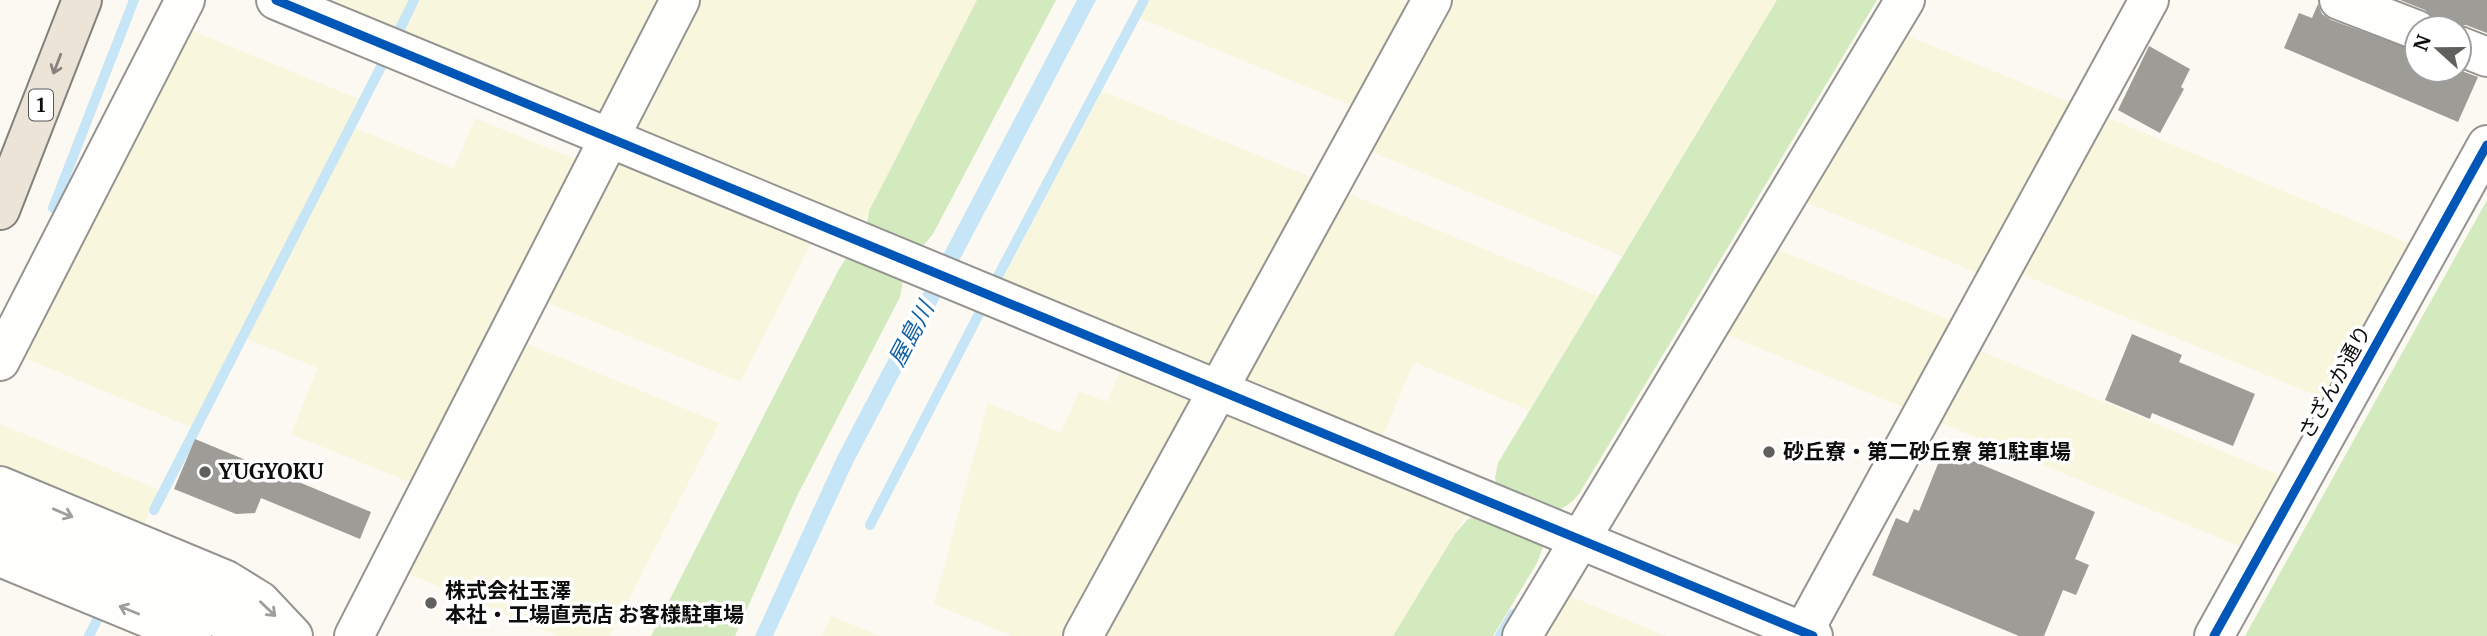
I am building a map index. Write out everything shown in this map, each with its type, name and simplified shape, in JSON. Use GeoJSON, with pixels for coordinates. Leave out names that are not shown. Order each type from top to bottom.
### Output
{"type":"FeatureCollection","features":[{"type":"Feature","properties":{"kind":"highway","name":"1"},"geometry":{"type":"LineString","coordinates":[[0,210],[82,0]]}},
{"type":"Feature","properties":{"kind":"street"},"geometry":{"type":"LineString","coordinates":[[0,360],[185,0]]}},
{"type":"Feature","properties":{"kind":"street"},"geometry":{"type":"LineString","coordinates":[[276,0],[1806,635],[2149,0]]}},
{"type":"Feature","properties":{"kind":"street"},"geometry":{"type":"LineString","coordinates":[[354,636],[680,0]]}},
{"type":"Feature","properties":{"kind":"street"},"geometry":{"type":"LineString","coordinates":[[1083,636],[1432,0]]}},
{"type":"Feature","properties":{"kind":"street"},"geometry":{"type":"LineString","coordinates":[[1522,636],[1905,0]]}},
{"type":"Feature","properties":{"kind":"street"},"geometry":{"type":"LineString","coordinates":[[2339,0],[2403,25]]}},
{"type":"Feature","properties":{"kind":"street","name":"さざんか通り"},"geometry":{"type":"LineString","coordinates":[[2214,636],[2487,145]]}},
{"type":"Feature","properties":{"kind":"street"},"geometry":{"type":"LineString","coordinates":[[0,486],[226,580],[260,601],[293,636]]}},
{"type":"Feature","properties":{"kind":"street"},"geometry":{"type":"LineString","coordinates":[[0,522],[183,597],[251,636]]}},
{"type":"Feature","properties":{"kind":"street"},"geometry":{"type":"LineString","coordinates":[[0,557],[192,636]]}},
{"type":"Feature","properties":{"kind":"shaded area"},"geometry":{"type":"Polygon","coordinates":[[[298,0],[412,0],[392,39],[298,0]]]}},
{"type":"Feature","properties":{"kind":"shaded area"},"geometry":{"type":"Polygon","coordinates":[[[418,0],[668,0],[608,117],[397,41],[418,0]]]}},
{"type":"Feature","properties":{"kind":"shaded area"},"geometry":{"type":"Polygon","coordinates":[[[692,0],[977,0],[858,232],[628,125],[692,0]]]}},
{"type":"Feature","properties":{"kind":"shaded area"},"geometry":{"type":"Polygon","coordinates":[[[1150,0],[1399,0],[1413,11],[1360,109],[1140,18],[1150,0]]]}},
{"type":"Feature","properties":{"kind":"shaded area"},"geometry":{"type":"Polygon","coordinates":[[[1444,0],[1777,0],[1622,256],[1363,148],[1444,0]]]}},
{"type":"Feature","properties":{"kind":"shaded area"},"geometry":{"type":"Polygon","coordinates":[[[183,27],[361,100],[193,428],[15,354],[183,27]]]}},
{"type":"Feature","properties":{"kind":"shaded area"},"geometry":{"type":"Polygon","coordinates":[[[1903,34],[2076,105],[1983,275],[1803,201],[1903,34]]]}},
{"type":"Feature","properties":{"kind":"shaded area"},"geometry":{"type":"Polygon","coordinates":[[[1102,91],[1320,181],[1217,369],[997,290],[1102,91]]]}},
{"type":"Feature","properties":{"kind":"shaded area"},"geometry":{"type":"Polygon","coordinates":[[[2101,115],[2408,243],[2322,398],[2016,272],[2101,115]]]}},
{"type":"Feature","properties":{"kind":"shaded area"},"geometry":{"type":"Polygon","coordinates":[[[475,118],[584,163],[419,486],[291,434],[318,368],[244,338],[353,127],[454,169],[475,118]]]}},
{"type":"Feature","properties":{"kind":"shaded area"},"geometry":{"type":"Polygon","coordinates":[[[611,159],[817,232],[740,382],[539,299],[611,159]]]}},
{"type":"Feature","properties":{"kind":"shaded area"},"geometry":{"type":"Polygon","coordinates":[[[1340,190],[1598,296],[1529,410],[1414,362],[1378,447],[1237,377],[1340,190]]]}},
{"type":"Feature","properties":{"kind":"shaded area"},"geometry":{"type":"Polygon","coordinates":[[[1774,248],[1957,323],[1910,410],[1723,333],[1774,248]]]}},
{"type":"Feature","properties":{"kind":"shaded area"},"geometry":{"type":"Polygon","coordinates":[[[518,340],[719,423],[610,636],[558,636],[400,570],[518,340]]]}},
{"type":"Feature","properties":{"kind":"shaded area"},"geometry":{"type":"Polygon","coordinates":[[[1974,348],[2279,475],[2239,546],[1934,420],[1974,348]]]}},
{"type":"Feature","properties":{"kind":"shaded area"},"geometry":{"type":"Polygon","coordinates":[[[1125,360],[1199,402],[1071,636],[1012,636],[934,604],[988,403],[1061,433],[1079,391],[1107,402],[1125,360]]]}},
{"type":"Feature","properties":{"kind":"shaded area"},"geometry":{"type":"Polygon","coordinates":[[[1219,411],[1473,504],[1393,636],[1095,636],[1219,411]]]}},
{"type":"Feature","properties":{"kind":"shaded area"},"geometry":{"type":"Polygon","coordinates":[[[0,424],[160,490],[142,528],[0,469],[0,424]]]}},
{"type":"Feature","properties":{"kind":"shaded area"},"geometry":{"type":"Polygon","coordinates":[[[1565,594],[1666,636],[1540,636],[1565,594]]]}},
{"type":"Feature","properties":{"kind":"shaded area"},"geometry":{"type":"Polygon","coordinates":[[[831,616],[880,636],[822,636],[831,616]]]}},
{"type":"Feature","properties":{"kind":"green space"},"geometry":{"type":"Polygon","coordinates":[[[977,0],[1056,0],[933,234],[922,247],[871,234],[867,223],[869,211],[977,0]]]}},
{"type":"Feature","properties":{"kind":"green space"},"geometry":{"type":"Polygon","coordinates":[[[1777,0],[1877,0],[1579,494],[1560,509],[1541,511],[1499,493],[1495,478],[1498,463],[1777,0]]]}},
{"type":"Feature","properties":{"kind":"green space"},"geometry":{"type":"Polygon","coordinates":[[[2487,200],[2487,636],[2245,636],[2487,200]]]}},
{"type":"Feature","properties":{"kind":"green space"},"geometry":{"type":"Polygon","coordinates":[[[860,253],[898,269],[903,281],[900,297],[797,496],[735,636],[651,636],[839,269],[847,257],[860,253]]]}},
{"type":"Feature","properties":{"kind":"green space"},"geometry":{"type":"Polygon","coordinates":[[[1486,514],[1538,534],[1543,547],[1537,563],[1493,636],[1393,636],[1455,534],[1468,519],[1486,514]]]}},
{"type":"Feature","properties":{"kind":"water","name":"屋島川"},"geometry":{"type":"Polygon","coordinates":[[[1077,0],[1096,0],[852,465],[773,636],[755,636],[837,457],[1077,0]]]}},
{"type":"Feature","properties":{"kind":"building"},"geometry":{"type":"Polygon","coordinates":[[[2400,0],[2487,0],[2487,33],[2473,28],[2473,14],[2430,14],[2400,0]]]}},
{"type":"Feature","properties":{"kind":"building"},"geometry":{"type":"Polygon","coordinates":[[[2318,4],[2322,14],[2331,20],[2403,46],[2403,84],[2473,84],[2473,75],[2478,77],[2458,122],[2284,48],[2299,13],[2312,18],[2318,4]]]}},
{"type":"Feature","properties":{"kind":"building"},"geometry":{"type":"Polygon","coordinates":[[[2149,46],[2190,69],[2181,87],[2184,89],[2160,133],[2118,110],[2149,46]]]}},
{"type":"Feature","properties":{"kind":"building"},"geometry":{"type":"Polygon","coordinates":[[[2132,334],[2182,355],[2179,362],[2255,394],[2233,446],[2152,413],[2150,419],[2105,400],[2132,334]]]}},
{"type":"Feature","properties":{"kind":"building"},"geometry":{"type":"Polygon","coordinates":[[[195,439],[371,512],[360,539],[261,498],[255,513],[236,514],[174,489],[195,439]]]}},
{"type":"Feature","properties":{"kind":"building"},"geometry":{"type":"Polygon","coordinates":[[[1944,449],[2095,512],[2075,559],[2089,565],[2076,595],[2063,590],[2044,636],[2019,636],[1872,575],[1896,518],[1908,523],[1914,509],[1919,511],[1944,449]]]}},
{"type":"Feature","properties":{"kind":"waterway"},"geometry":{"type":"LineString","coordinates":[[53,208],[134,0]]}},
{"type":"Feature","properties":{"kind":"waterway"},"geometry":{"type":"LineString","coordinates":[[397,35],[414,0]]}},
{"type":"Feature","properties":{"kind":"waterway"},"geometry":{"type":"LineString","coordinates":[[997,278],[1144,0]]}},
{"type":"Feature","properties":{"kind":"waterway"},"geometry":{"type":"LineString","coordinates":[[154,510],[386,57]]}},
{"type":"Feature","properties":{"kind":"waterway"},"geometry":{"type":"LineString","coordinates":[[870,525],[980,312]]}},
{"type":"Feature","properties":{"kind":"waterway"},"geometry":{"type":"LineString","coordinates":[[1500,636],[1513,614]]}},
{"type":"Feature","properties":{"kind":"waterway"},"geometry":{"type":"LineString","coordinates":[[89,636],[97,620]]}},
{"type":"Feature","properties":{"kind":"cycle path"},"geometry":{"type":"LineString","coordinates":[[276,0],[1813,636]]}},
{"type":"Feature","properties":{"kind":"cycle path"},"geometry":{"type":"LineString","coordinates":[[2214,636],[2487,145]]}},
{"type":"Feature","properties":{"kind":"place","name":"砂丘寮・第二砂丘寮 第1駐車場"},"geometry":{"type":"Point","coordinates":[1769,452]}},
{"type":"Feature","properties":{"kind":"place","name":"YUGYOKU"},"geometry":{"type":"Point","coordinates":[205,472]}},
{"type":"Feature","properties":{"kind":"place","name":"株式会社玉澤 本社・工場直売店 お客様駐車場"},"geometry":{"type":"Point","coordinates":[431,603]}}]}
